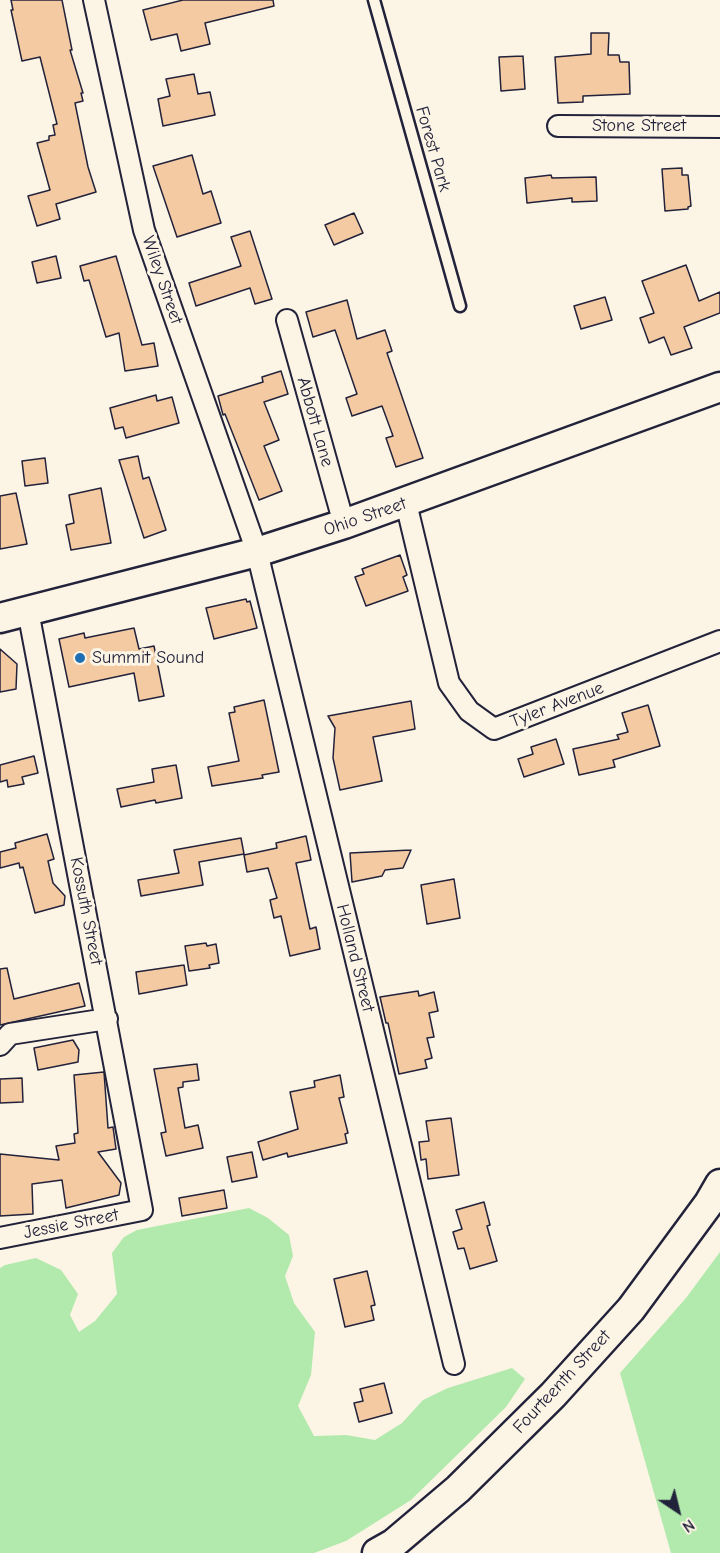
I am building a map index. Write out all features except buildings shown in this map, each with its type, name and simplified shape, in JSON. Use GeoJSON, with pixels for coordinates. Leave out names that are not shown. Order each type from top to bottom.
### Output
{"type":"FeatureCollection","features":[{"type":"Feature","properties":{"kind":"street","name":"Wiley Street"},"geometry":{"type":"LineString","coordinates":[[94,0],[144,230],[257,552]]}},
{"type":"Feature","properties":{"kind":"street","name":"Stone Street"},"geometry":{"type":"LineString","coordinates":[[558,126],[720,127]]}},
{"type":"Feature","properties":{"kind":"street","name":"Abbott Lane"},"geometry":{"type":"LineString","coordinates":[[286,320],[344,524]]}},
{"type":"Feature","properties":{"kind":"street","name":"Ohio Street"},"geometry":{"type":"LineString","coordinates":[[0,618],[257,552],[406,503],[720,387]]}},
{"type":"Feature","properties":{"kind":"street","name":"Tyler Avenue"},"geometry":{"type":"LineString","coordinates":[[406,503],[449,683],[469,711],[494,729],[720,641]]}},
{"type":"Feature","properties":{"kind":"street","name":"Holland Street"},"geometry":{"type":"LineString","coordinates":[[257,552],[454,1364]]}},
{"type":"Feature","properties":{"kind":"street","name":"Kossuth Street"},"geometry":{"type":"LineString","coordinates":[[28,611],[142,1210]]}},
{"type":"Feature","properties":{"kind":"street"},"geometry":{"type":"LineString","coordinates":[[0,1045],[10,1034],[107,1019]]}},
{"type":"Feature","properties":{"kind":"street","name":"Fourteenth Street"},"geometry":{"type":"LineString","coordinates":[[376,1553],[393,1544],[458,1489],[553,1395],[631,1310],[709,1203],[720,1184]]}},
{"type":"Feature","properties":{"kind":"street","name":"Jessie Street"},"geometry":{"type":"LineString","coordinates":[[0,1238],[142,1210]]}},
{"type":"Feature","properties":{"kind":"lane","name":"Forest Park"},"geometry":{"type":"LineString","coordinates":[[374,0],[460,306]]}},
{"type":"Feature","properties":{"kind":"green space"},"geometry":{"type":"Polygon","coordinates":[[[249,1208],[268,1218],[289,1235],[293,1256],[285,1276],[294,1303],[315,1332],[311,1375],[298,1406],[314,1436],[346,1435],[375,1440],[402,1423],[423,1400],[448,1388],[512,1368],[525,1379],[506,1407],[411,1500],[346,1541],[314,1553],[0,1553],[0,1268],[36,1258],[61,1270],[78,1294],[70,1315],[79,1332],[95,1321],[117,1294],[112,1253],[124,1237],[137,1230],[249,1208]]]}},
{"type":"Feature","properties":{"kind":"green space"},"geometry":{"type":"Polygon","coordinates":[[[720,1252],[720,1553],[671,1553],[620,1373],[686,1298],[720,1252]]]}},
{"type":"Feature","properties":{"kind":"place","name":"Summit Sound"},"geometry":{"type":"Point","coordinates":[80,658]}}]}
